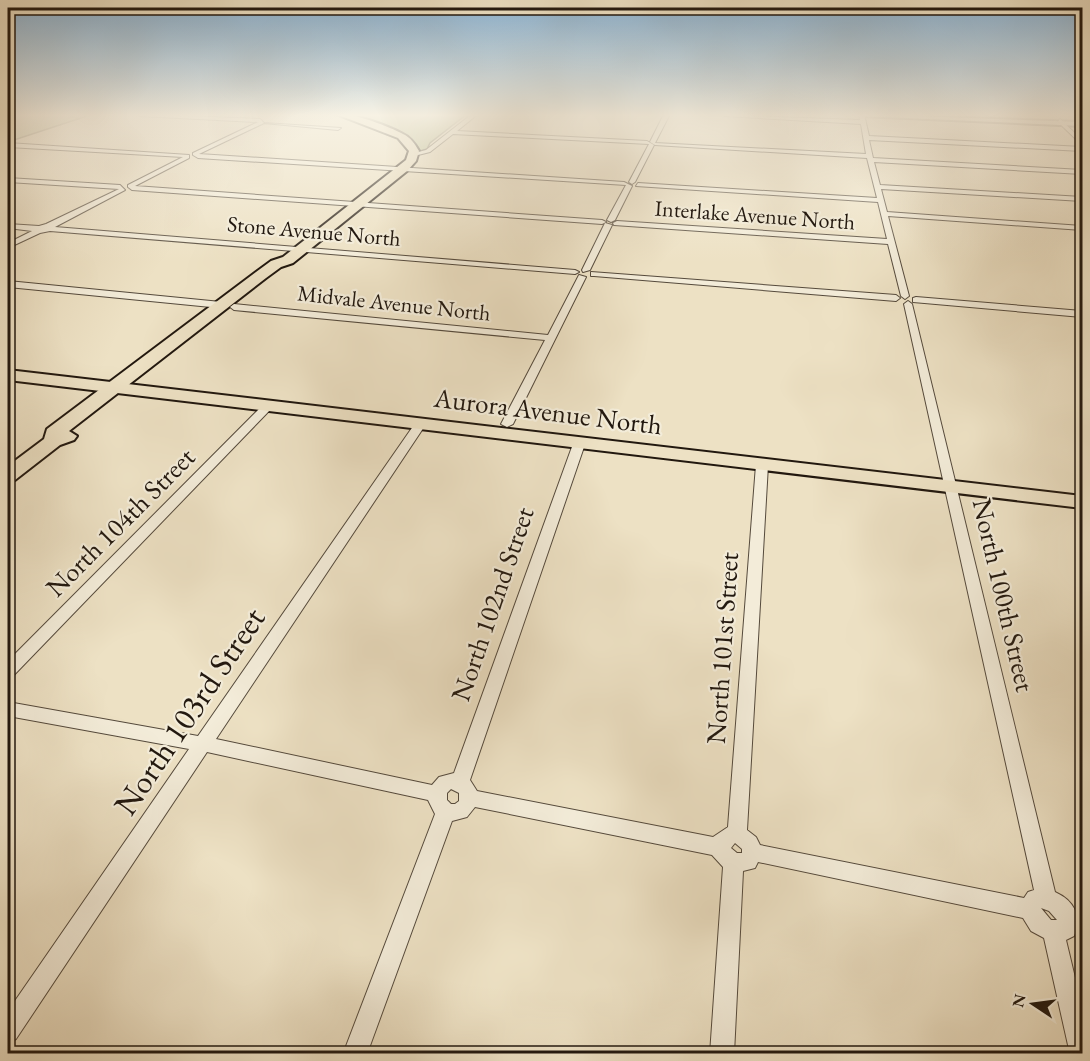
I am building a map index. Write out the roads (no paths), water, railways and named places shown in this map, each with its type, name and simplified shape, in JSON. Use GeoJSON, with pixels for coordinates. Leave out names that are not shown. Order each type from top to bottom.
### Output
{"type":"FeatureCollection","features":[{"type":"Feature","properties":{"kind":"main road"},"geometry":{"type":"LineString","coordinates":[[8,476],[52,441],[73,433],[127,384],[228,306],[285,266],[288,260],[408,164]]}},
{"type":"Feature","properties":{"kind":"main road","name":"Aurora Avenue North"},"geometry":{"type":"LineString","coordinates":[[8,365],[267,407],[579,444],[762,465],[1083,491]]}},
{"type":"Feature","properties":{"kind":"main road","name":"Aurora Avenue North"},"geometry":{"type":"LineString","coordinates":[[8,375],[127,384],[507,424],[948,481],[1083,502]]}},
{"type":"Feature","properties":{"kind":"street"},"geometry":{"type":"LineString","coordinates":[[8,180],[121,188],[131,187],[173,164]]}},
{"type":"Feature","properties":{"kind":"street"},"geometry":{"type":"LineString","coordinates":[[322,164],[882,200]]}},
{"type":"Feature","properties":{"kind":"street"},"geometry":{"type":"LineString","coordinates":[[507,424],[641,164]]}},
{"type":"Feature","properties":{"kind":"street","name":"North 100th Street"},"geometry":{"type":"LineString","coordinates":[[872,164],[948,481],[1038,904]]}},
{"type":"Feature","properties":{"kind":"street"},"geometry":{"type":"LineString","coordinates":[[954,164],[1083,172]]}},
{"type":"Feature","properties":{"kind":"street","name":"Interlake Avenue North"},"geometry":{"type":"LineString","coordinates":[[131,187],[892,242]]}},
{"type":"Feature","properties":{"kind":"street"},"geometry":{"type":"LineString","coordinates":[[878,187],[1083,199]]}},
{"type":"Feature","properties":{"kind":"street"},"geometry":{"type":"LineString","coordinates":[[8,226],[37,230],[49,228],[121,188]]}},
{"type":"Feature","properties":{"kind":"street"},"geometry":{"type":"LineString","coordinates":[[885,214],[1083,228]]}},
{"type":"Feature","properties":{"kind":"street","name":"Stone Avenue North"},"geometry":{"type":"LineString","coordinates":[[49,228],[1082,315]]}},
{"type":"Feature","properties":{"kind":"street"},"geometry":{"type":"LineString","coordinates":[[8,246],[37,230]]}},
{"type":"Feature","properties":{"kind":"street","name":"Midvale Avenue North"},"geometry":{"type":"LineString","coordinates":[[8,284],[551,338]]}},
{"type":"Feature","properties":{"kind":"street","name":"North 104th Street"},"geometry":{"type":"LineString","coordinates":[[8,671],[267,407]]}},
{"type":"Feature","properties":{"kind":"street","name":"North 103rd Street"},"geometry":{"type":"LineString","coordinates":[[8,1031],[420,424]]}},
{"type":"Feature","properties":{"kind":"street","name":"North 102nd Street"},"geometry":{"type":"LineString","coordinates":[[465,791],[579,444]]}},
{"type":"Feature","properties":{"kind":"street","name":"North 101st Street"},"geometry":{"type":"LineString","coordinates":[[737,835],[762,465]]}},
{"type":"Feature","properties":{"kind":"street"},"geometry":{"type":"LineString","coordinates":[[8,710],[202,744],[441,803],[460,810],[465,791]]}},
{"type":"Feature","properties":{"kind":"street"},"geometry":{"type":"LineString","coordinates":[[355,1053],[448,783],[465,791],[726,855],[748,861],[752,852],[747,841],[737,835],[727,836],[720,842],[726,855],[722,1053]]}},
{"type":"Feature","properties":{"kind":"street"},"geometry":{"type":"LineString","coordinates":[[752,852],[1038,904],[1059,905],[1067,921],[1082,1053]]}}]}
